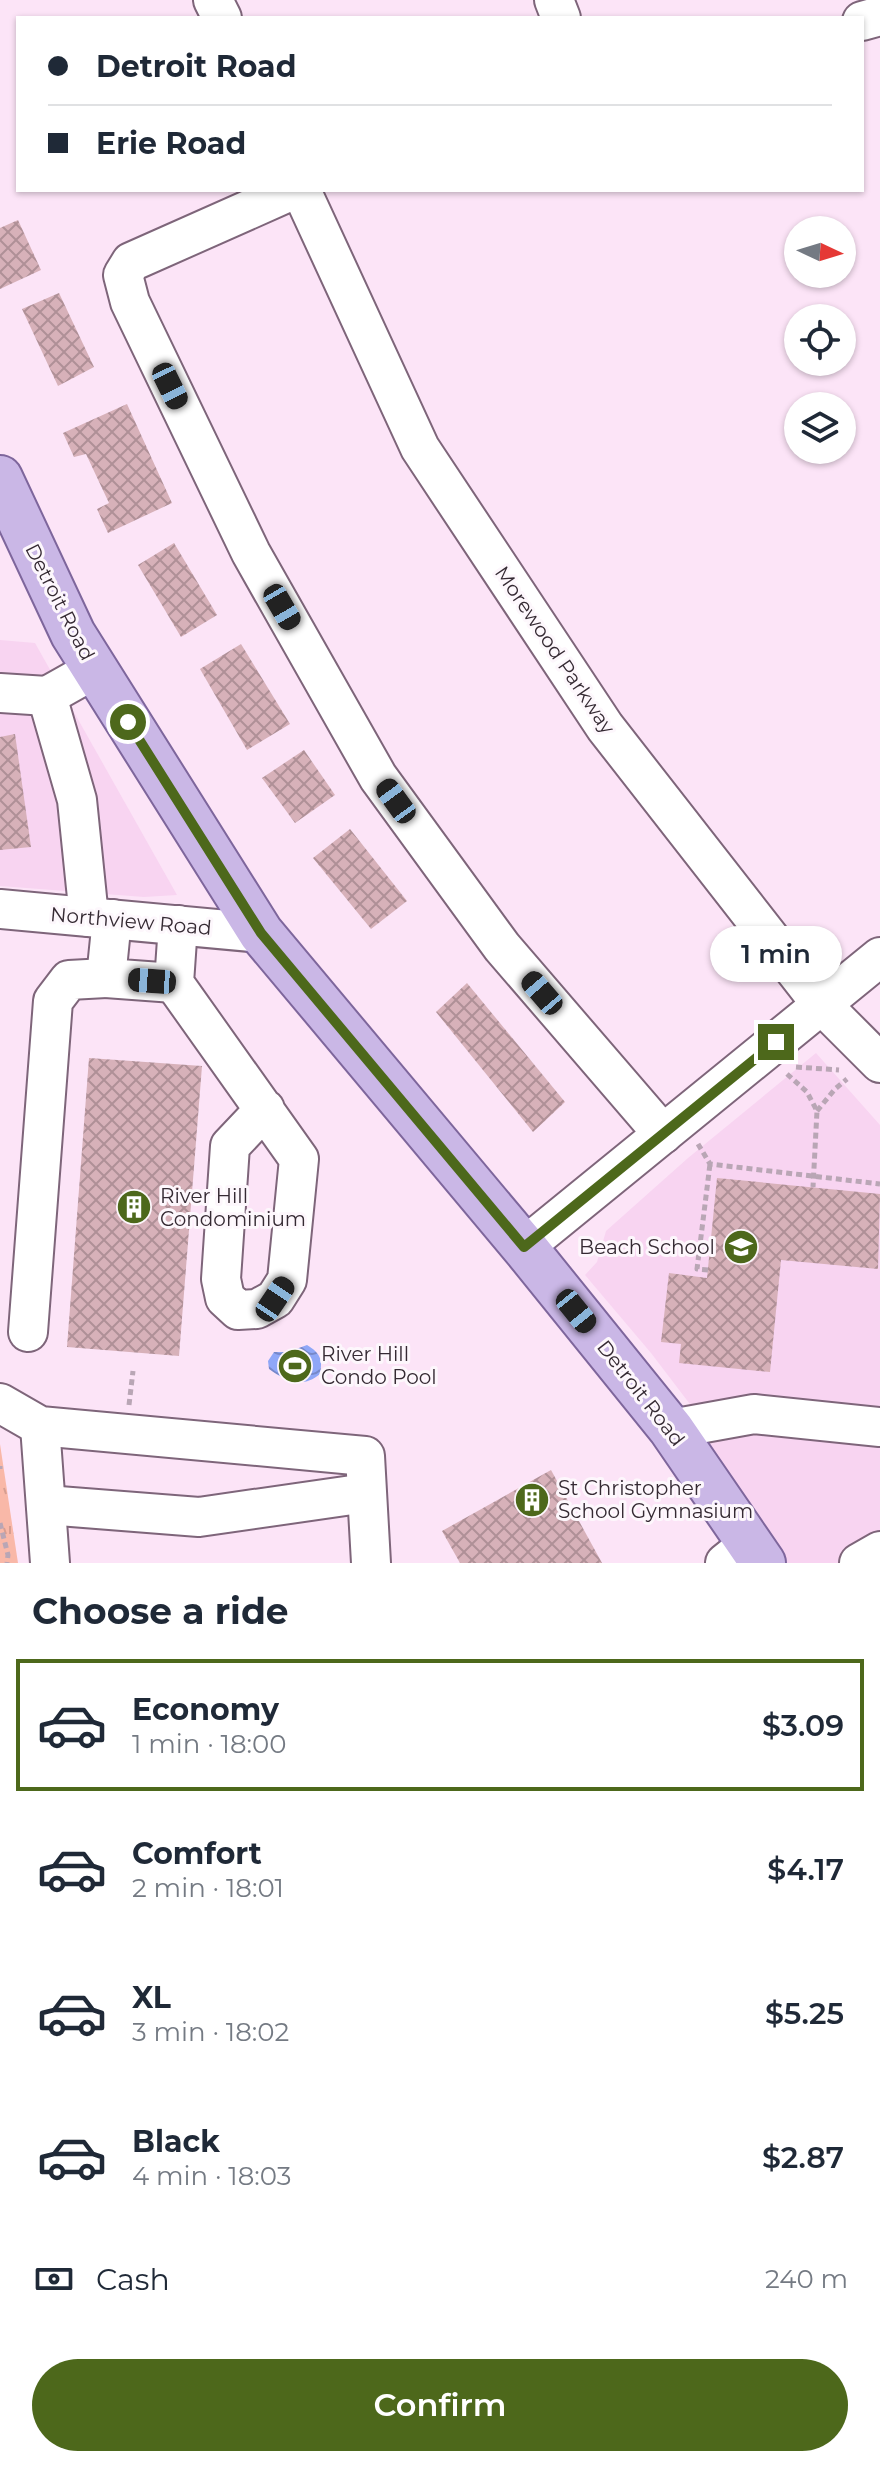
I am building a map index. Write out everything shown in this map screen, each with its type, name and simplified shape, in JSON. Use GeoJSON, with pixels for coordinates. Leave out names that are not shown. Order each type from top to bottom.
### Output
{"type":"FeatureCollection","features":[{"type":"Feature","properties":{"kind":"main road","name":"Detroit Road"},"geometry":{"type":"LineString","coordinates":[[0,478],[73,634],[261,933],[524,1247],[671,1429],[746,1556]]}},
{"type":"Feature","properties":{"kind":"street"},"geometry":{"type":"LineString","coordinates":[[301,192],[131,262],[123,275],[130,302],[251,553],[378,777],[502,947],[681,1139]]}},
{"type":"Feature","properties":{"kind":"street","name":"Morewood Parkway"},"geometry":{"type":"LineString","coordinates":[[303,192],[420,448],[605,727],[822,1005],[864,1071]]}},
{"type":"Feature","properties":{"kind":"street"},"geometry":{"type":"LineString","coordinates":[[0,693],[47,696],[95,669]]}},
{"type":"Feature","properties":{"kind":"street"},"geometry":{"type":"LineString","coordinates":[[47,696],[77,800],[100,918],[106,978]]}},
{"type":"Feature","properties":{"kind":"street","name":"Northview Road"},"geometry":{"type":"LineString","coordinates":[[0,909],[261,933]]}},
{"type":"Feature","properties":{"kind":"street"},"geometry":{"type":"LineString","coordinates":[[178,925],[174,983],[265,1109]]}},
{"type":"Feature","properties":{"kind":"street"},"geometry":{"type":"LineString","coordinates":[[524,1247],[681,1139],[822,1005],[880,957]]}},
{"type":"Feature","properties":{"kind":"street"},"geometry":{"type":"LineString","coordinates":[[28,1332],[53,1001],[69,980],[106,978],[174,983]]}},
{"type":"Feature","properties":{"kind":"street"},"geometry":{"type":"LineString","coordinates":[[0,1403],[40,1426],[365,1456],[368,1562]]}},
{"type":"Feature","properties":{"kind":"street"},"geometry":{"type":"LineString","coordinates":[[671,1429],[754,1414],[880,1427]]}},
{"type":"Feature","properties":{"kind":"street"},"geometry":{"type":"LineString","coordinates":[[40,1426],[50,1563]]}},
{"type":"Feature","properties":{"kind":"street"},"geometry":{"type":"LineString","coordinates":[[46,1505],[199,1517],[366,1493]]}},
{"type":"Feature","properties":{"kind":"street"},"geometry":{"type":"LineString","coordinates":[[859,1563],[880,1551]]}},
{"type":"Feature","properties":{"kind":"path"},"geometry":{"type":"LineString","coordinates":[[795,1067],[839,1070]]}},
{"type":"Feature","properties":{"kind":"path"},"geometry":{"type":"LineString","coordinates":[[817,1111],[835,1089],[864,1071]]}},
{"type":"Feature","properties":{"kind":"path"},"geometry":{"type":"LineString","coordinates":[[787,1073],[807,1092],[817,1111],[813,1187]]}},
{"type":"Feature","properties":{"kind":"path"},"geometry":{"type":"LineString","coordinates":[[681,1139],[710,1164],[880,1184]]}},
{"type":"Feature","properties":{"kind":"path"},"geometry":{"type":"LineString","coordinates":[[705,1272],[697,1269],[710,1164]]}},
{"type":"Feature","properties":{"kind":"path"},"geometry":{"type":"LineString","coordinates":[[0,1523],[7,1563]]}},
{"type":"Feature","properties":{"kind":"shaded area"},"geometry":{"type":"Polygon","coordinates":[[[0,640],[35,643],[177,895],[144,897],[0,886],[0,640]]]}},
{"type":"Feature","properties":{"kind":"shaded area","name":"Beach School"},"geometry":{"type":"Polygon","coordinates":[[[816,1053],[880,1125],[880,1563],[747,1563],[666,1455],[718,1441],[651,1353],[585,1275],[597,1262],[606,1231],[688,1158],[816,1053]]]}},
{"type":"Feature","properties":{"kind":"green space"},"geometry":{"type":"Polygon","coordinates":[[[0,1444],[18,1563],[0,1563],[0,1444]]]}},
{"type":"Feature","properties":{"kind":"water","name":"River Hill Condo Pool"},"geometry":{"type":"Polygon","coordinates":[[[307,1345],[321,1360],[320,1374],[313,1379],[294,1382],[269,1369],[268,1361],[274,1352],[288,1352],[307,1345]]]}},
{"type":"Feature","properties":{"kind":"building"},"geometry":{"type":"Polygon","coordinates":[[[18,220],[41,270],[0,289],[0,228],[18,220]]]}},
{"type":"Feature","properties":{"kind":"building"},"geometry":{"type":"Polygon","coordinates":[[[59,293],[94,367],[58,386],[22,309],[59,293]]]}},
{"type":"Feature","properties":{"kind":"building"},"geometry":{"type":"Polygon","coordinates":[[[127,404],[172,503],[108,533],[97,509],[109,503],[86,454],[74,457],[63,433],[127,404]]]}},
{"type":"Feature","properties":{"kind":"building"},"geometry":{"type":"Polygon","coordinates":[[[174,543],[217,615],[181,637],[138,565],[174,543]]]}},
{"type":"Feature","properties":{"kind":"building"},"geometry":{"type":"Polygon","coordinates":[[[241,644],[290,724],[247,750],[200,669],[241,644]]]}},
{"type":"Feature","properties":{"kind":"building"},"geometry":{"type":"Polygon","coordinates":[[[15,734],[31,847],[0,850],[0,737],[15,734]]]}},
{"type":"Feature","properties":{"kind":"building"},"geometry":{"type":"Polygon","coordinates":[[[304,750],[335,795],[295,823],[262,778],[304,750]]]}},
{"type":"Feature","properties":{"kind":"building"},"geometry":{"type":"Polygon","coordinates":[[[350,829],[407,901],[371,929],[313,858],[350,829]]]}},
{"type":"Feature","properties":{"kind":"building"},"geometry":{"type":"Polygon","coordinates":[[[467,983],[565,1102],[533,1132],[436,1012],[467,983]]]}},
{"type":"Feature","properties":{"kind":"building","name":"River Hill Condominium"},"geometry":{"type":"Polygon","coordinates":[[[89,1058],[202,1066],[179,1356],[67,1347],[89,1058]]]}},
{"type":"Feature","properties":{"kind":"building","name":"Beach School"},"geometry":{"type":"Polygon","coordinates":[[[717,1178],[880,1194],[878,1269],[781,1260],[770,1372],[679,1363],[681,1344],[661,1342],[669,1273],[707,1278],[717,1178]]]}},
{"type":"Feature","properties":{"kind":"building","name":"St Christopher School Gymnasium"},"geometry":{"type":"Polygon","coordinates":[[[551,1470],[602,1563],[460,1563],[442,1531],[551,1470]]]}},
{"type":"Feature","properties":{"kind":"place","name":"River Hill Condominium"},"geometry":{"type":"Point","coordinates":[134,1207]}},
{"type":"Feature","properties":{"kind":"place","name":"Beach School"},"geometry":{"type":"Point","coordinates":[741,1247]}},
{"type":"Feature","properties":{"kind":"place","name":"River Hill Condo Pool"},"geometry":{"type":"Point","coordinates":[295,1366]}},
{"type":"Feature","properties":{"kind":"place","name":"St Christopher School Gymnasium"},"geometry":{"type":"Point","coordinates":[532,1500]}},
{"type":"Feature","properties":{"kind":"route"},"geometry":{"type":"LineString","coordinates":[[128,722],[261,933],[524,1247],[776,1042]]}}]}
